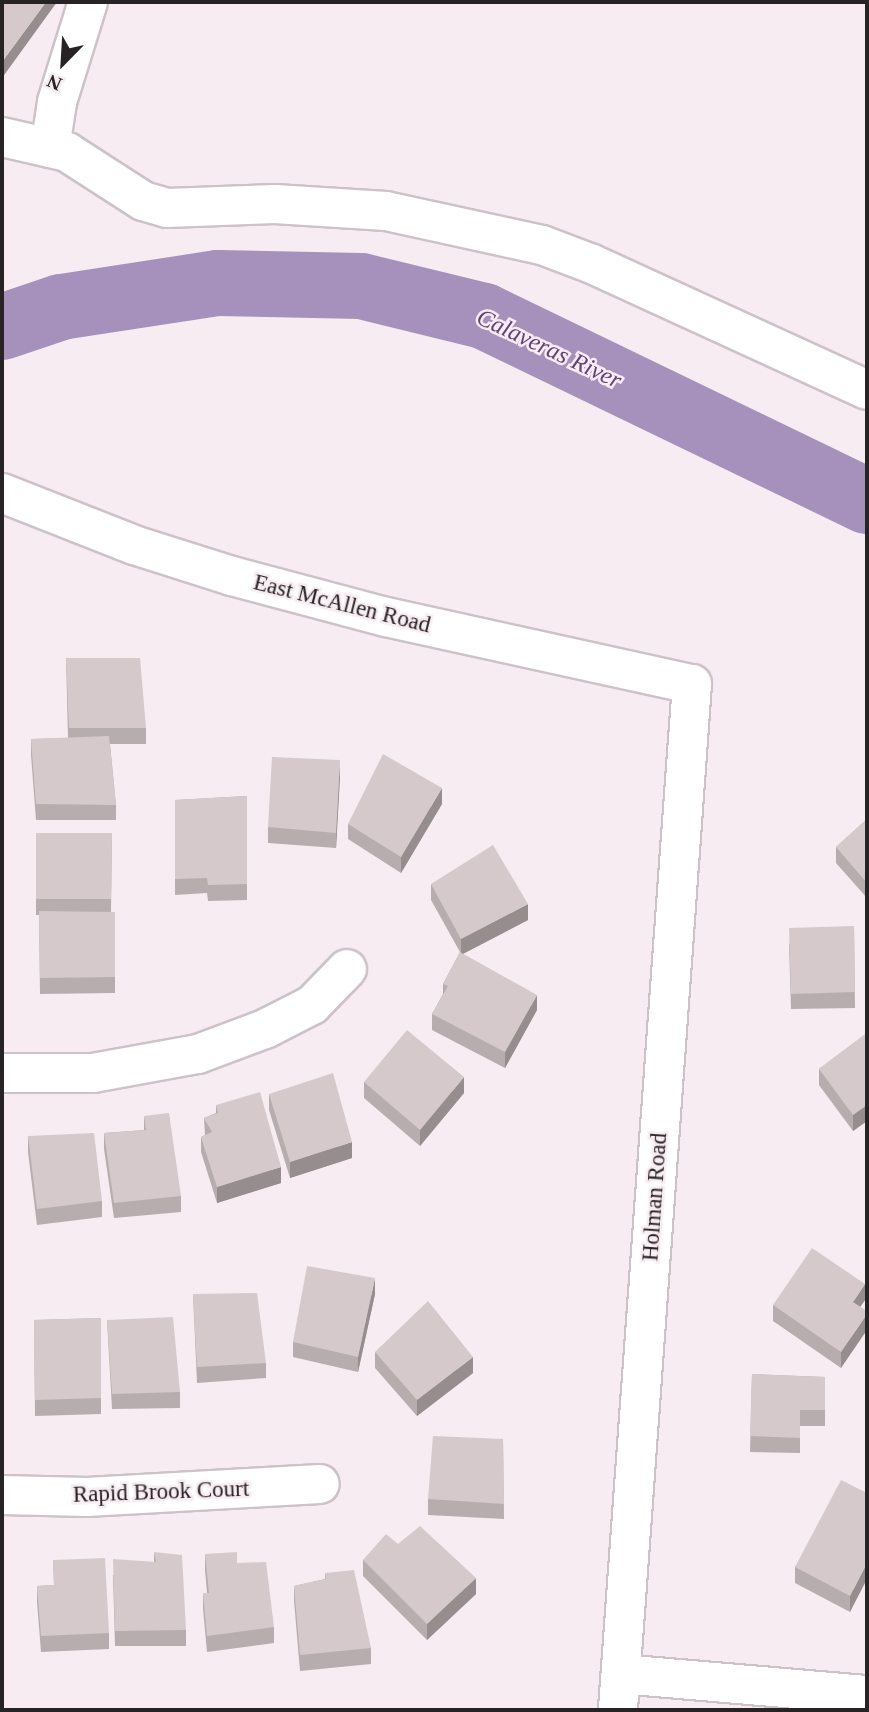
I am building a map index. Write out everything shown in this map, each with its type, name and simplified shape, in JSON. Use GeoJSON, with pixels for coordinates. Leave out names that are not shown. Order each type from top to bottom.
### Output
{"type":"FeatureCollection","features":[{"type":"Feature","properties":{"kind":"street"},"geometry":{"type":"LineString","coordinates":[[50,148],[57,102],[88,2]]}},
{"type":"Feature","properties":{"kind":"street"},"geometry":{"type":"LineString","coordinates":[[2,136],[67,152],[143,201],[167,208],[275,204],[386,211],[542,245],[592,264],[867,390]]}},
{"type":"Feature","properties":{"kind":"street","name":"East McAllen Road"},"geometry":{"type":"LineString","coordinates":[[2,493],[134,545],[232,576],[386,617],[692,684]]}},
{"type":"Feature","properties":{"kind":"street","name":"Holman Road"},"geometry":{"type":"LineString","coordinates":[[619,1692],[692,684]]}},
{"type":"Feature","properties":{"kind":"street"},"geometry":{"type":"LineString","coordinates":[[2,1073],[93,1073],[198,1054],[265,1030],[312,1005],[346,969]]}},
{"type":"Feature","properties":{"kind":"street","name":"Rapid Brook Court"},"geometry":{"type":"LineString","coordinates":[[2,1495],[87,1497],[320,1484]]}},
{"type":"Feature","properties":{"kind":"street"},"geometry":{"type":"LineString","coordinates":[[619,1692],[867,1695]]}},
{"type":"Feature","properties":{"kind":"building"},"geometry":{"type":"Polygon","coordinates":[[[2,2],[46,2],[2,62],[2,2]]]}},
{"type":"Feature","properties":{"kind":"building"},"geometry":{"type":"Polygon","coordinates":[[[66,658],[140,658],[146,728],[69,728],[66,658]]]}},
{"type":"Feature","properties":{"kind":"building"},"geometry":{"type":"Polygon","coordinates":[[[109,736],[116,805],[36,804],[31,739],[109,736]]]}},
{"type":"Feature","properties":{"kind":"building"},"geometry":{"type":"Polygon","coordinates":[[[383,754],[442,788],[401,857],[348,824],[383,754]]]}},
{"type":"Feature","properties":{"kind":"building"},"geometry":{"type":"Polygon","coordinates":[[[272,757],[340,760],[336,833],[268,827],[272,757]]]}},
{"type":"Feature","properties":{"kind":"building"},"geometry":{"type":"Polygon","coordinates":[[[247,796],[247,884],[208,885],[207,878],[175,879],[175,800],[247,796]]]}},
{"type":"Feature","properties":{"kind":"building"},"geometry":{"type":"Polygon","coordinates":[[[867,819],[867,883],[836,847],[867,819]]]}},
{"type":"Feature","properties":{"kind":"building"},"geometry":{"type":"Polygon","coordinates":[[[36,833],[112,833],[111,899],[36,899],[36,833]]]}},
{"type":"Feature","properties":{"kind":"building"},"geometry":{"type":"Polygon","coordinates":[[[493,845],[528,904],[461,939],[431,884],[493,845]]]}},
{"type":"Feature","properties":{"kind":"building"},"geometry":{"type":"Polygon","coordinates":[[[39,911],[115,912],[115,977],[40,978],[39,911]]]}},
{"type":"Feature","properties":{"kind":"building"},"geometry":{"type":"Polygon","coordinates":[[[854,926],[855,992],[791,994],[789,928],[854,926]]]}},
{"type":"Feature","properties":{"kind":"building"},"geometry":{"type":"Polygon","coordinates":[[[460,952],[537,995],[505,1052],[432,1014],[448,986],[443,984],[460,952]]]}},
{"type":"Feature","properties":{"kind":"building"},"geometry":{"type":"Polygon","coordinates":[[[407,1030],[464,1077],[420,1130],[364,1082],[407,1030]]]}},
{"type":"Feature","properties":{"kind":"building"},"geometry":{"type":"Polygon","coordinates":[[[867,1033],[867,1105],[853,1115],[819,1069],[867,1033]]]}},
{"type":"Feature","properties":{"kind":"building"},"geometry":{"type":"Polygon","coordinates":[[[333,1073],[352,1142],[290,1162],[269,1094],[333,1073]]]}},
{"type":"Feature","properties":{"kind":"building"},"geometry":{"type":"Polygon","coordinates":[[[260,1092],[281,1167],[217,1187],[201,1137],[212,1132],[204,1118],[218,1113],[216,1105],[260,1092]]]}},
{"type":"Feature","properties":{"kind":"building"},"geometry":{"type":"Polygon","coordinates":[[[169,1113],[181,1196],[114,1203],[104,1133],[146,1130],[144,1116],[169,1113]]]}},
{"type":"Feature","properties":{"kind":"building"},"geometry":{"type":"Polygon","coordinates":[[[94,1133],[102,1201],[37,1209],[28,1136],[94,1133]]]}},
{"type":"Feature","properties":{"kind":"building"},"geometry":{"type":"Polygon","coordinates":[[[812,1248],[865,1284],[853,1302],[867,1311],[867,1314],[841,1352],[773,1305],[812,1248]]]}},
{"type":"Feature","properties":{"kind":"building"},"geometry":{"type":"Polygon","coordinates":[[[307,1266],[375,1278],[358,1357],[293,1342],[307,1266]]]}},
{"type":"Feature","properties":{"kind":"building"},"geometry":{"type":"Polygon","coordinates":[[[257,1293],[266,1363],[197,1367],[193,1294],[257,1293]]]}},
{"type":"Feature","properties":{"kind":"building"},"geometry":{"type":"Polygon","coordinates":[[[428,1301],[473,1357],[417,1400],[375,1352],[428,1301]]]}},
{"type":"Feature","properties":{"kind":"building"},"geometry":{"type":"Polygon","coordinates":[[[173,1317],[180,1392],[112,1394],[107,1320],[173,1317]]]}},
{"type":"Feature","properties":{"kind":"building"},"geometry":{"type":"Polygon","coordinates":[[[101,1318],[101,1398],[35,1400],[34,1320],[101,1318]]]}},
{"type":"Feature","properties":{"kind":"building"},"geometry":{"type":"Polygon","coordinates":[[[752,1374],[825,1377],[825,1410],[800,1410],[800,1438],[750,1436],[752,1374]]]}},
{"type":"Feature","properties":{"kind":"building"},"geometry":{"type":"Polygon","coordinates":[[[433,1436],[503,1439],[504,1504],[428,1499],[433,1436]]]}},
{"type":"Feature","properties":{"kind":"building"},"geometry":{"type":"Polygon","coordinates":[[[841,1480],[867,1493],[867,1563],[850,1596],[795,1567],[841,1480]]]}},
{"type":"Feature","properties":{"kind":"building"},"geometry":{"type":"Polygon","coordinates":[[[420,1526],[476,1578],[427,1624],[363,1560],[386,1534],[398,1544],[420,1526]]]}},
{"type":"Feature","properties":{"kind":"building"},"geometry":{"type":"Polygon","coordinates":[[[154,1552],[182,1555],[186,1630],[115,1631],[113,1559],[156,1562],[154,1552]]]}},
{"type":"Feature","properties":{"kind":"building"},"geometry":{"type":"Polygon","coordinates":[[[237,1552],[237,1563],[266,1562],[274,1627],[207,1636],[203,1593],[209,1593],[205,1554],[237,1552]]]}},
{"type":"Feature","properties":{"kind":"building"},"geometry":{"type":"Polygon","coordinates":[[[105,1558],[109,1633],[41,1636],[37,1586],[54,1585],[53,1560],[105,1558]]]}},
{"type":"Feature","properties":{"kind":"building"},"geometry":{"type":"Polygon","coordinates":[[[354,1570],[371,1648],[300,1655],[294,1586],[326,1579],[325,1573],[354,1570]]]}},
{"type":"Feature","properties":{"kind":"waterway","name":"Calaveras River"},"geometry":{"type":"LineString","coordinates":[[2,327],[61,307],[218,283],[361,286],[484,316],[867,501]]}}]}
